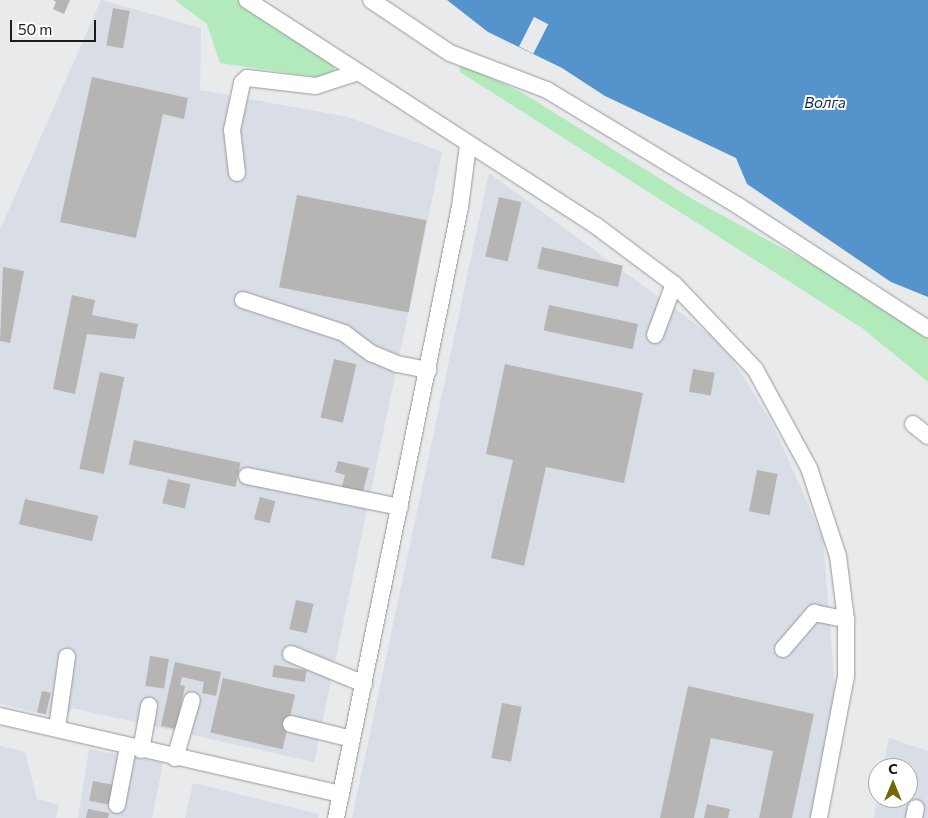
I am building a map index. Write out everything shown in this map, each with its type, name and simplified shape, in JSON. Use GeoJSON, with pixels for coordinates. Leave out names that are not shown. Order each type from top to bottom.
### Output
{"type":"FeatureCollection","features":[{"type":"Feature","properties":{"kind":"street"},"geometry":{"type":"LineString","coordinates":[[247,0],[355,73],[595,226],[674,284],[755,369],[778,405],[809,468],[832,530],[846,619],[843,708],[819,818]]}},
{"type":"Feature","properties":{"kind":"street"},"geometry":{"type":"LineString","coordinates":[[370,0],[450,53],[548,90],[737,205],[928,329]]}},
{"type":"Feature","properties":{"kind":"street"},"geometry":{"type":"LineString","coordinates":[[238,173],[232,130],[242,83],[247,78],[316,86],[355,73]]}},
{"type":"Feature","properties":{"kind":"street"},"geometry":{"type":"LineString","coordinates":[[336,818],[428,370],[468,144]]}},
{"type":"Feature","properties":{"kind":"street"},"geometry":{"type":"LineString","coordinates":[[655,335],[674,284]]}},
{"type":"Feature","properties":{"kind":"street"},"geometry":{"type":"LineString","coordinates":[[243,300],[344,333],[371,354],[397,364],[428,370]]}},
{"type":"Feature","properties":{"kind":"street"},"geometry":{"type":"LineString","coordinates":[[912,424],[928,436]]}},
{"type":"Feature","properties":{"kind":"street"},"geometry":{"type":"LineString","coordinates":[[247,476],[400,507]]}},
{"type":"Feature","properties":{"kind":"street"},"geometry":{"type":"LineString","coordinates":[[783,649],[814,613],[846,619]]}},
{"type":"Feature","properties":{"kind":"street"},"geometry":{"type":"LineString","coordinates":[[291,654],[364,684]]}},
{"type":"Feature","properties":{"kind":"street"},"geometry":{"type":"LineString","coordinates":[[57,728],[68,657]]}},
{"type":"Feature","properties":{"kind":"street"},"geometry":{"type":"LineString","coordinates":[[175,758],[192,700]]}},
{"type":"Feature","properties":{"kind":"street"},"geometry":{"type":"LineString","coordinates":[[117,805],[149,706]]}},
{"type":"Feature","properties":{"kind":"street"},"geometry":{"type":"LineString","coordinates":[[0,716],[57,728],[135,749],[341,794]]}},
{"type":"Feature","properties":{"kind":"street"},"geometry":{"type":"LineString","coordinates":[[291,724],[352,739]]}},
{"type":"Feature","properties":{"kind":"shaded area"},"geometry":{"type":"Polygon","coordinates":[[[101,0],[201,28],[200,90],[348,117],[442,152],[314,762],[72,708],[65,719],[0,704],[0,230],[101,0]]]}},
{"type":"Feature","properties":{"kind":"shaded area"},"geometry":{"type":"Polygon","coordinates":[[[489,173],[708,333],[731,357],[772,423],[823,538],[835,692],[811,818],[352,818],[489,173]]]}},
{"type":"Feature","properties":{"kind":"shaded area"},"geometry":{"type":"Polygon","coordinates":[[[889,738],[928,751],[928,818],[874,818],[876,808],[918,808],[918,758],[885,758],[889,738]]]}},
{"type":"Feature","properties":{"kind":"shaded area"},"geometry":{"type":"Polygon","coordinates":[[[0,746],[25,752],[37,799],[59,805],[56,818],[0,818],[0,746]]]}},
{"type":"Feature","properties":{"kind":"shaded area"},"geometry":{"type":"Polygon","coordinates":[[[89,749],[163,763],[152,818],[78,818],[89,749]]]}},
{"type":"Feature","properties":{"kind":"shaded area"},"geometry":{"type":"Polygon","coordinates":[[[193,783],[319,814],[318,818],[185,818],[193,783]]]}},
{"type":"Feature","properties":{"kind":"green space"},"geometry":{"type":"Polygon","coordinates":[[[175,0],[238,0],[335,66],[331,79],[220,63],[207,24],[175,0]]]}},
{"type":"Feature","properties":{"kind":"green space"},"geometry":{"type":"Polygon","coordinates":[[[459,63],[521,92],[694,200],[832,275],[928,336],[928,382],[862,328],[460,72],[459,63]]]}},
{"type":"Feature","properties":{"kind":"water","name":"Волга"},"geometry":{"type":"Polygon","coordinates":[[[447,0],[928,0],[928,297],[891,282],[747,184],[736,158],[605,96],[562,68],[488,32],[447,0]]]}},
{"type":"Feature","properties":{"kind":"pier"},"geometry":{"type":"Polygon","coordinates":[[[534,17],[548,24],[533,54],[519,46],[534,17]]]}},
{"type":"Feature","properties":{"kind":"building"},"geometry":{"type":"Polygon","coordinates":[[[53,0],[70,0],[64,14],[53,9],[56,2],[53,0]]]}},
{"type":"Feature","properties":{"kind":"building"},"geometry":{"type":"Polygon","coordinates":[[[113,8],[130,11],[123,48],[106,45],[113,8]]]}},
{"type":"Feature","properties":{"kind":"building"},"geometry":{"type":"Polygon","coordinates":[[[92,77],[188,98],[184,119],[163,114],[136,238],[60,222],[92,77]]]}},
{"type":"Feature","properties":{"kind":"building"},"geometry":{"type":"Polygon","coordinates":[[[297,195],[427,220],[409,312],[279,287],[297,195]]]}},
{"type":"Feature","properties":{"kind":"building"},"geometry":{"type":"Polygon","coordinates":[[[499,197],[521,202],[508,262],[485,256],[499,197]]]}},
{"type":"Feature","properties":{"kind":"building"},"geometry":{"type":"Polygon","coordinates":[[[542,247],[623,266],[618,287],[537,268],[542,247]]]}},
{"type":"Feature","properties":{"kind":"building"},"geometry":{"type":"Polygon","coordinates":[[[3,267],[24,271],[10,343],[0,341],[3,267]]]}},
{"type":"Feature","properties":{"kind":"building"},"geometry":{"type":"Polygon","coordinates":[[[72,295],[95,300],[92,315],[138,324],[135,339],[87,334],[75,394],[53,389],[72,295]]]}},
{"type":"Feature","properties":{"kind":"building"},"geometry":{"type":"Polygon","coordinates":[[[549,305],[638,324],[633,349],[544,330],[549,305]]]}},
{"type":"Feature","properties":{"kind":"building"},"geometry":{"type":"Polygon","coordinates":[[[334,359],[356,364],[343,423],[321,417],[334,359]]]}},
{"type":"Feature","properties":{"kind":"building"},"geometry":{"type":"Polygon","coordinates":[[[505,364],[643,393],[624,483],[546,467],[524,566],[491,558],[513,460],[486,454],[505,364]]]}},
{"type":"Feature","properties":{"kind":"building"},"geometry":{"type":"Polygon","coordinates":[[[693,369],[715,373],[711,395],[689,392],[693,369]]]}},
{"type":"Feature","properties":{"kind":"building"},"geometry":{"type":"Polygon","coordinates":[[[100,372],[124,377],[104,474],[79,469],[100,372]]]}},
{"type":"Feature","properties":{"kind":"building"},"geometry":{"type":"Polygon","coordinates":[[[134,440],[241,463],[235,487],[129,464],[134,440]]]}},
{"type":"Feature","properties":{"kind":"building"},"geometry":{"type":"Polygon","coordinates":[[[338,461],[369,468],[362,495],[341,490],[345,475],[335,472],[338,461]]]}},
{"type":"Feature","properties":{"kind":"building"},"geometry":{"type":"Polygon","coordinates":[[[757,470],[778,474],[770,515],[749,511],[757,470]]]}},
{"type":"Feature","properties":{"kind":"building"},"geometry":{"type":"Polygon","coordinates":[[[168,479],[190,484],[185,509],[162,503],[168,479]]]}},
{"type":"Feature","properties":{"kind":"building"},"geometry":{"type":"Polygon","coordinates":[[[260,497],[275,501],[270,523],[254,519],[260,497]]]}},
{"type":"Feature","properties":{"kind":"building"},"geometry":{"type":"Polygon","coordinates":[[[25,499],[98,516],[92,541],[19,524],[25,499]]]}},
{"type":"Feature","properties":{"kind":"building"},"geometry":{"type":"Polygon","coordinates":[[[296,600],[314,604],[307,633],[289,629],[296,600]]]}},
{"type":"Feature","properties":{"kind":"building"},"geometry":{"type":"Polygon","coordinates":[[[150,656],[169,659],[164,689],[145,686],[150,656]]]}},
{"type":"Feature","properties":{"kind":"building"},"geometry":{"type":"Polygon","coordinates":[[[175,662],[221,672],[216,696],[202,693],[204,682],[182,677],[180,685],[185,686],[176,729],[161,726],[175,662]]]}},
{"type":"Feature","properties":{"kind":"building"},"geometry":{"type":"Polygon","coordinates":[[[274,665],[307,670],[305,682],[272,677],[274,665]]]}},
{"type":"Feature","properties":{"kind":"building"},"geometry":{"type":"Polygon","coordinates":[[[223,678],[295,695],[283,749],[210,733],[223,678]]]}},
{"type":"Feature","properties":{"kind":"building"},"geometry":{"type":"Polygon","coordinates":[[[688,686],[814,714],[792,818],[759,818],[773,751],[711,738],[694,818],[660,818],[688,686]]]}},
{"type":"Feature","properties":{"kind":"building"},"geometry":{"type":"Polygon","coordinates":[[[42,691],[51,693],[46,714],[37,712],[42,691]]]}},
{"type":"Feature","properties":{"kind":"building"},"geometry":{"type":"Polygon","coordinates":[[[502,703],[522,707],[511,762],[491,758],[502,703]]]}},
{"type":"Feature","properties":{"kind":"building"},"geometry":{"type":"Polygon","coordinates":[[[93,781],[113,785],[109,804],[89,801],[93,781]]]}},
{"type":"Feature","properties":{"kind":"building"},"geometry":{"type":"Polygon","coordinates":[[[707,804],[730,809],[728,818],[704,818],[707,804]]]}},
{"type":"Feature","properties":{"kind":"building"},"geometry":{"type":"Polygon","coordinates":[[[88,809],[109,813],[108,818],[86,818],[88,809]]]}}]}
